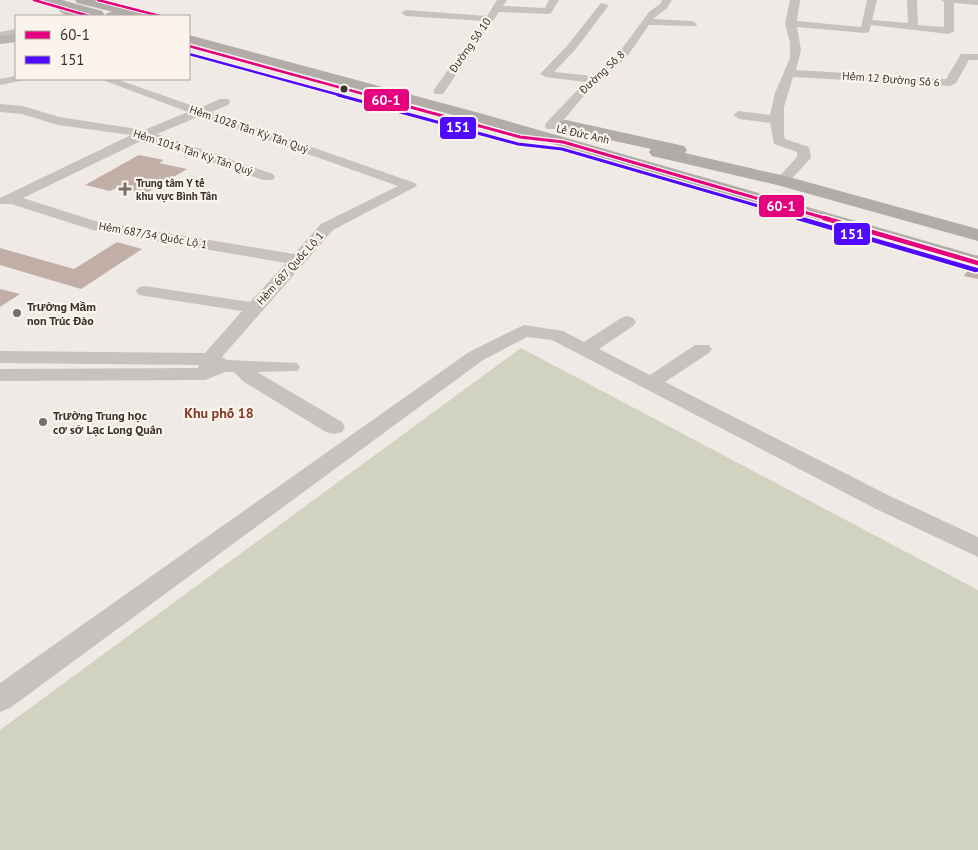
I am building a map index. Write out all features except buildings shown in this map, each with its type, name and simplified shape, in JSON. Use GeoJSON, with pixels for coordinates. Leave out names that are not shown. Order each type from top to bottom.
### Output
{"type":"FeatureCollection","features":[{"type":"Feature","properties":{"kind":"highway"},"geometry":{"type":"LineString","coordinates":[[34,0],[101,15]]}},
{"type":"Feature","properties":{"kind":"highway"},"geometry":{"type":"LineString","coordinates":[[49,0],[87,15]]}},
{"type":"Feature","properties":{"kind":"highway"},"geometry":{"type":"LineString","coordinates":[[98,0],[156,15]]}},
{"type":"Feature","properties":{"kind":"highway"},"geometry":{"type":"LineString","coordinates":[[72,8],[135,15]]}},
{"type":"Feature","properties":{"kind":"highway"},"geometry":{"type":"LineString","coordinates":[[190,24],[520,113]]}},
{"type":"Feature","properties":{"kind":"highway","name":"Lê Đức Anh"},"geometry":{"type":"LineString","coordinates":[[190,29],[548,122],[978,222]]}},
{"type":"Feature","properties":{"kind":"highway","name":"Lê Đức Anh"},"geometry":{"type":"LineString","coordinates":[[190,39],[266,64],[520,137],[563,142]]}},
{"type":"Feature","properties":{"kind":"highway","name":"Lê Đức Anh"},"geometry":{"type":"LineString","coordinates":[[190,46],[266,64],[563,142],[978,262]]}},
{"type":"Feature","properties":{"kind":"highway","name":"Lê Đức Anh"},"geometry":{"type":"LineString","coordinates":[[784,178],[978,235]]}},
{"type":"Feature","properties":{"kind":"highway","name":"Lê Đức Anh"},"geometry":{"type":"LineString","coordinates":[[831,220],[898,260],[978,282]]}},
{"type":"Feature","properties":{"kind":"main road"},"geometry":{"type":"LineString","coordinates":[[0,39],[15,36]]}},
{"type":"Feature","properties":{"kind":"street"},"geometry":{"type":"LineString","coordinates":[[498,2],[548,11],[554,0]]}},
{"type":"Feature","properties":{"kind":"street"},"geometry":{"type":"LineString","coordinates":[[784,178],[804,158],[804,150],[779,141],[774,130],[783,87],[795,59],[790,23],[791,9],[795,0]]}},
{"type":"Feature","properties":{"kind":"street"},"geometry":{"type":"LineString","coordinates":[[866,26],[872,0]]}},
{"type":"Feature","properties":{"kind":"street"},"geometry":{"type":"LineString","coordinates":[[912,0],[912,27]]}},
{"type":"Feature","properties":{"kind":"street"},"geometry":{"type":"LineString","coordinates":[[790,23],[912,27],[949,31],[947,0],[978,2]]}},
{"type":"Feature","properties":{"kind":"street"},"geometry":{"type":"LineString","coordinates":[[651,1],[666,2]]}},
{"type":"Feature","properties":{"kind":"street","name":"Đường Số 10"},"geometry":{"type":"LineString","coordinates":[[439,91],[492,21],[498,2]]}},
{"type":"Feature","properties":{"kind":"street","name":"Đường Số 8"},"geometry":{"type":"LineString","coordinates":[[548,122],[622,56],[652,14],[666,2]]}},
{"type":"Feature","properties":{"kind":"street"},"geometry":{"type":"LineString","coordinates":[[593,80],[546,74],[571,48],[604,5]]}},
{"type":"Feature","properties":{"kind":"street"},"geometry":{"type":"LineString","coordinates":[[406,13],[492,21]]}},
{"type":"Feature","properties":{"kind":"street"},"geometry":{"type":"LineString","coordinates":[[647,22],[692,24]]}},
{"type":"Feature","properties":{"kind":"street"},"geometry":{"type":"LineString","coordinates":[[0,39],[15,46]]}},
{"type":"Feature","properties":{"kind":"street","name":"Hẻm 12 Đường Số 6"},"geometry":{"type":"LineString","coordinates":[[789,73],[950,83],[965,56],[978,57]]}},
{"type":"Feature","properties":{"kind":"street"},"geometry":{"type":"LineString","coordinates":[[0,82],[15,79]]}},
{"type":"Feature","properties":{"kind":"street","name":"Hẻm 1028 Tân Kỳ Tân Quý"},"geometry":{"type":"LineString","coordinates":[[109,80],[393,178]]}},
{"type":"Feature","properties":{"kind":"street"},"geometry":{"type":"LineString","coordinates":[[5,201],[144,134],[224,102]]}},
{"type":"Feature","properties":{"kind":"street","name":"Hẻm 1014 Tân Kỳ Tân Quý"},"geometry":{"type":"LineString","coordinates":[[0,108],[23,110],[58,121],[144,134],[268,177]]}},
{"type":"Feature","properties":{"kind":"street"},"geometry":{"type":"LineString","coordinates":[[739,115],[776,120]]}},
{"type":"Feature","properties":{"kind":"street","name":"Hẻm 687 Quốc Lộ 1"},"geometry":{"type":"LineString","coordinates":[[220,366],[215,352],[327,227],[410,186],[393,178]]}},
{"type":"Feature","properties":{"kind":"street","name":"Hẻm 687/34 Quốc Lộ 1"},"geometry":{"type":"LineString","coordinates":[[5,201],[93,225],[298,260]]}},
{"type":"Feature","properties":{"kind":"street"},"geometry":{"type":"LineString","coordinates":[[145,290],[255,308]]}},
{"type":"Feature","properties":{"kind":"street"},"geometry":{"type":"LineString","coordinates":[[586,350],[627,322]]}},
{"type":"Feature","properties":{"kind":"street"},"geometry":{"type":"LineString","coordinates":[[0,699],[476,356],[524,331],[556,335],[978,548]]}},
{"type":"Feature","properties":{"kind":"street"},"geometry":{"type":"LineString","coordinates":[[651,383],[702,349]]}},
{"type":"Feature","properties":{"kind":"street"},"geometry":{"type":"LineString","coordinates":[[0,356],[129,366]]}},
{"type":"Feature","properties":{"kind":"street"},"geometry":{"type":"LineString","coordinates":[[0,375],[129,366],[290,367]]}},
{"type":"Feature","properties":{"kind":"street"},"geometry":{"type":"LineString","coordinates":[[220,366],[251,378],[334,427]]}},
{"type":"Feature","properties":{"kind":"green space"},"geometry":{"type":"Polygon","coordinates":[[[521,348],[978,590],[978,850],[0,850],[0,730],[521,348]]]}},
{"type":"Feature","properties":{"kind":"transit line","name":"60-1"},"geometry":{"type":"LineString","coordinates":[[34,0],[86,15]]}},
{"type":"Feature","properties":{"kind":"transit line","name":"60-1"},"geometry":{"type":"LineString","coordinates":[[98,0],[156,15]]}},
{"type":"Feature","properties":{"kind":"transit line","name":"60-1"},"geometry":{"type":"LineString","coordinates":[[190,46],[520,137],[563,142],[978,263]]}},
{"type":"Feature","properties":{"kind":"transit line","name":"151"},"geometry":{"type":"LineString","coordinates":[[190,54],[518,144],[562,149],[976,270]]}},
{"type":"Feature","properties":{"kind":"place","name":"Trung tâm Y tế khu vực Bình Tân"},"geometry":{"type":"Point","coordinates":[125,189]}},
{"type":"Feature","properties":{"kind":"place","name":"Trường Mầm non Trúc Đào"},"geometry":{"type":"Point","coordinates":[17,313]}},
{"type":"Feature","properties":{"kind":"place","name":"Trường Trung học cơ sở Lạc Long Quân"},"geometry":{"type":"Point","coordinates":[43,422]}},
{"type":"Feature","properties":{"kind":"district","name":"Khu phố 18"},"geometry":{"type":"Point","coordinates":[219,413]}}]}
